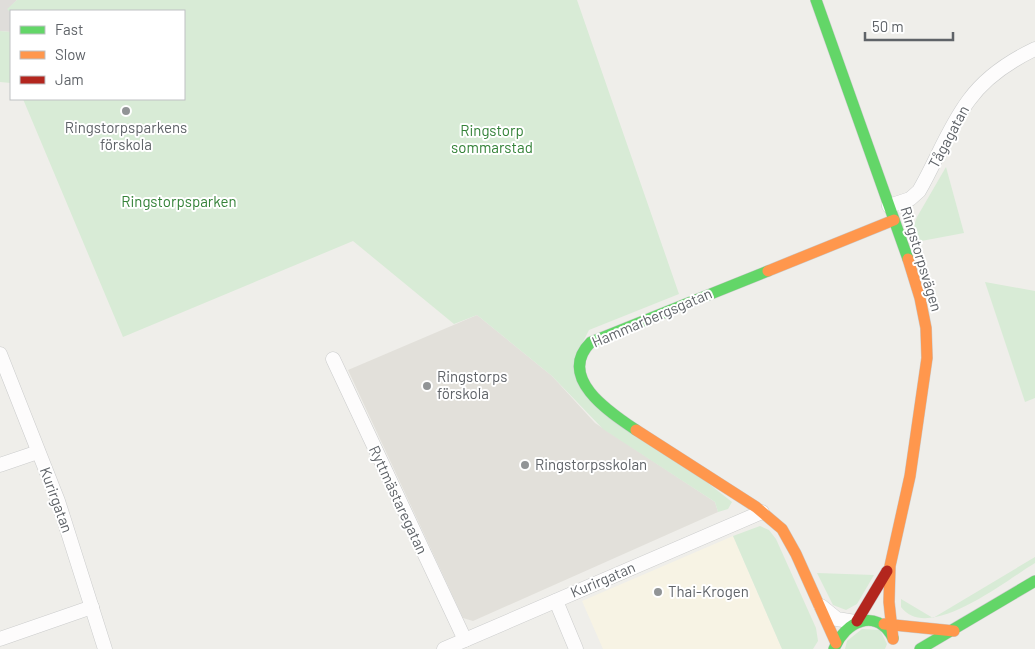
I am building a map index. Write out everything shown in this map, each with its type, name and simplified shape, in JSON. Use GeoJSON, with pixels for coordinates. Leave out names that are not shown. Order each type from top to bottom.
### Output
{"type":"FeatureCollection","features":[{"type":"Feature","properties":{"kind":"street","name":"Ringstorpsvägen"},"geometry":{"type":"LineString","coordinates":[[816,0],[920,298],[927,343],[925,373],[913,460],[890,566],[888,624]]}},
{"type":"Feature","properties":{"kind":"street","name":"Tågagatan"},"geometry":{"type":"LineString","coordinates":[[889,206],[910,199],[919,191],[960,114],[976,91],[1000,70],[1035,49]]}},
{"type":"Feature","properties":{"kind":"street","name":"Hammarbergsgatan"},"geometry":{"type":"LineString","coordinates":[[834,647],[818,602],[788,537],[782,529],[762,512],[607,411],[596,400],[583,380],[579,364],[581,354],[591,342],[894,220]]}},
{"type":"Feature","properties":{"kind":"street","name":"Kurirgatan"},"geometry":{"type":"LineString","coordinates":[[0,354],[58,501],[104,649]]}},
{"type":"Feature","properties":{"kind":"street","name":"Ryttmästaregatan"},"geometry":{"type":"LineString","coordinates":[[333,359],[465,640]]}},
{"type":"Feature","properties":{"kind":"street"},"geometry":{"type":"LineString","coordinates":[[0,465],[38,452]]}},
{"type":"Feature","properties":{"kind":"street","name":"Kurirgatan"},"geometry":{"type":"LineString","coordinates":[[444,649],[762,512]]}},
{"type":"Feature","properties":{"kind":"street","name":"Ringstorpsvägen"},"geometry":{"type":"LineString","coordinates":[[834,647],[844,630],[856,622],[890,566]]}},
{"type":"Feature","properties":{"kind":"street"},"geometry":{"type":"LineString","coordinates":[[920,649],[954,631],[1035,582]]}},
{"type":"Feature","properties":{"kind":"street"},"geometry":{"type":"LineString","coordinates":[[556,601],[576,649]]}},
{"type":"Feature","properties":{"kind":"street","name":"Hammarbergsgatan"},"geometry":{"type":"LineString","coordinates":[[818,602],[837,619],[856,622]]}},
{"type":"Feature","properties":{"kind":"street"},"geometry":{"type":"LineString","coordinates":[[0,639],[92,607]]}},
{"type":"Feature","properties":{"kind":"street"},"geometry":{"type":"LineString","coordinates":[[890,607],[910,627]]}},
{"type":"Feature","properties":{"kind":"street"},"geometry":{"type":"LineString","coordinates":[[856,622],[875,620],[888,624],[954,631]]}},
{"type":"Feature","properties":{"kind":"street"},"geometry":{"type":"LineString","coordinates":[[888,624],[893,644]]}},
{"type":"Feature","properties":{"kind":"shaded area"},"geometry":{"type":"Polygon","coordinates":[[[0,0],[17,0],[8,9],[10,12],[10,32],[0,31],[0,0]]]}},
{"type":"Feature","properties":{"kind":"shaded area","name":"Ringstorpsskolan"},"geometry":{"type":"Polygon","coordinates":[[[477,315],[552,376],[595,423],[715,502],[718,512],[473,621],[463,618],[348,370],[477,315]]]}},
{"type":"Feature","properties":{"kind":"shaded area"},"geometry":{"type":"Polygon","coordinates":[[[733,536],[782,649],[603,649],[582,601],[733,536]]]}},
{"type":"Feature","properties":{"kind":"green space","name":"Ringstorp sommarstad"},"geometry":{"type":"Polygon","coordinates":[[[17,0],[577,0],[679,294],[589,330],[579,350],[582,384],[732,502],[728,509],[718,512],[715,502],[603,429],[552,376],[477,315],[454,324],[353,241],[123,337],[23,100],[185,100],[185,10],[10,10],[10,12],[7,9],[17,0]]]}},
{"type":"Feature","properties":{"kind":"green space"},"geometry":{"type":"Polygon","coordinates":[[[0,31],[10,32],[10,83],[0,82],[0,31]]]}},
{"type":"Feature","properties":{"kind":"green space"},"geometry":{"type":"Polygon","coordinates":[[[946,167],[964,233],[916,242],[913,228],[917,217],[946,167]]]}},
{"type":"Feature","properties":{"kind":"green space"},"geometry":{"type":"Polygon","coordinates":[[[985,282],[1035,291],[1035,398],[1025,402],[985,282]]]}},
{"type":"Feature","properties":{"kind":"green space"},"geometry":{"type":"Polygon","coordinates":[[[760,526],[769,530],[776,539],[816,628],[818,641],[813,649],[782,649],[733,536],[760,526]]]}},
{"type":"Feature","properties":{"kind":"green space"},"geometry":{"type":"Polygon","coordinates":[[[1035,557],[1035,563],[988,594],[948,614],[935,617],[1035,557]]]}},
{"type":"Feature","properties":{"kind":"green space"},"geometry":{"type":"Polygon","coordinates":[[[817,573],[874,575],[857,604],[846,610],[833,605],[817,573]]]}},
{"type":"Feature","properties":{"kind":"green space"},"geometry":{"type":"Polygon","coordinates":[[[901,599],[932,617],[913,616],[901,607],[901,599]]]}},
{"type":"Feature","properties":{"kind":"green space"},"geometry":{"type":"Polygon","coordinates":[[[862,629],[880,630],[887,644],[885,649],[845,649],[847,641],[862,629]]]}},
{"type":"Feature","properties":{"kind":"traffic: fast"},"geometry":{"type":"LineString","coordinates":[[816,0],[908,259]]}},
{"type":"Feature","properties":{"kind":"traffic: fast"},"geometry":{"type":"LineString","coordinates":[[636,430],[601,403],[590,392],[583,380],[579,368],[582,355],[591,342],[768,271]]}},
{"type":"Feature","properties":{"kind":"traffic: fast"},"geometry":{"type":"LineString","coordinates":[[920,649],[1035,581]]}},
{"type":"Feature","properties":{"kind":"traffic: fast"},"geometry":{"type":"LineString","coordinates":[[834,649],[845,631],[861,621],[870,620],[878,623],[886,628],[893,638]]}},
{"type":"Feature","properties":{"kind":"traffic: slow"},"geometry":{"type":"LineString","coordinates":[[768,271],[894,220]]}},
{"type":"Feature","properties":{"kind":"traffic: slow"},"geometry":{"type":"LineString","coordinates":[[893,639],[889,602],[890,566],[910,476],[927,358],[926,328],[920,298],[908,259]]}},
{"type":"Feature","properties":{"kind":"traffic: slow"},"geometry":{"type":"LineString","coordinates":[[636,430],[756,507],[782,529],[796,554],[836,643]]}},
{"type":"Feature","properties":{"kind":"traffic: slow"},"geometry":{"type":"LineString","coordinates":[[884,624],[954,631]]}},
{"type":"Feature","properties":{"kind":"traffic: jam"},"geometry":{"type":"LineString","coordinates":[[857,621],[887,571]]}},
{"type":"Feature","properties":{"kind":"place","name":"Ringstorpsparkens förskola"},"geometry":{"type":"Point","coordinates":[126,111]}},
{"type":"Feature","properties":{"kind":"place","name":"Ringstorps förskola"},"geometry":{"type":"Point","coordinates":[427,386]}},
{"type":"Feature","properties":{"kind":"place","name":"Ringstorpsskolan"},"geometry":{"type":"Point","coordinates":[525,465]}},
{"type":"Feature","properties":{"kind":"place","name":"Thai-Krogen"},"geometry":{"type":"Point","coordinates":[658,592]}},
{"type":"Feature","properties":{"kind":"park label","name":"Ringstorpsparken"},"geometry":{"type":"Point","coordinates":[179,202]}}]}
